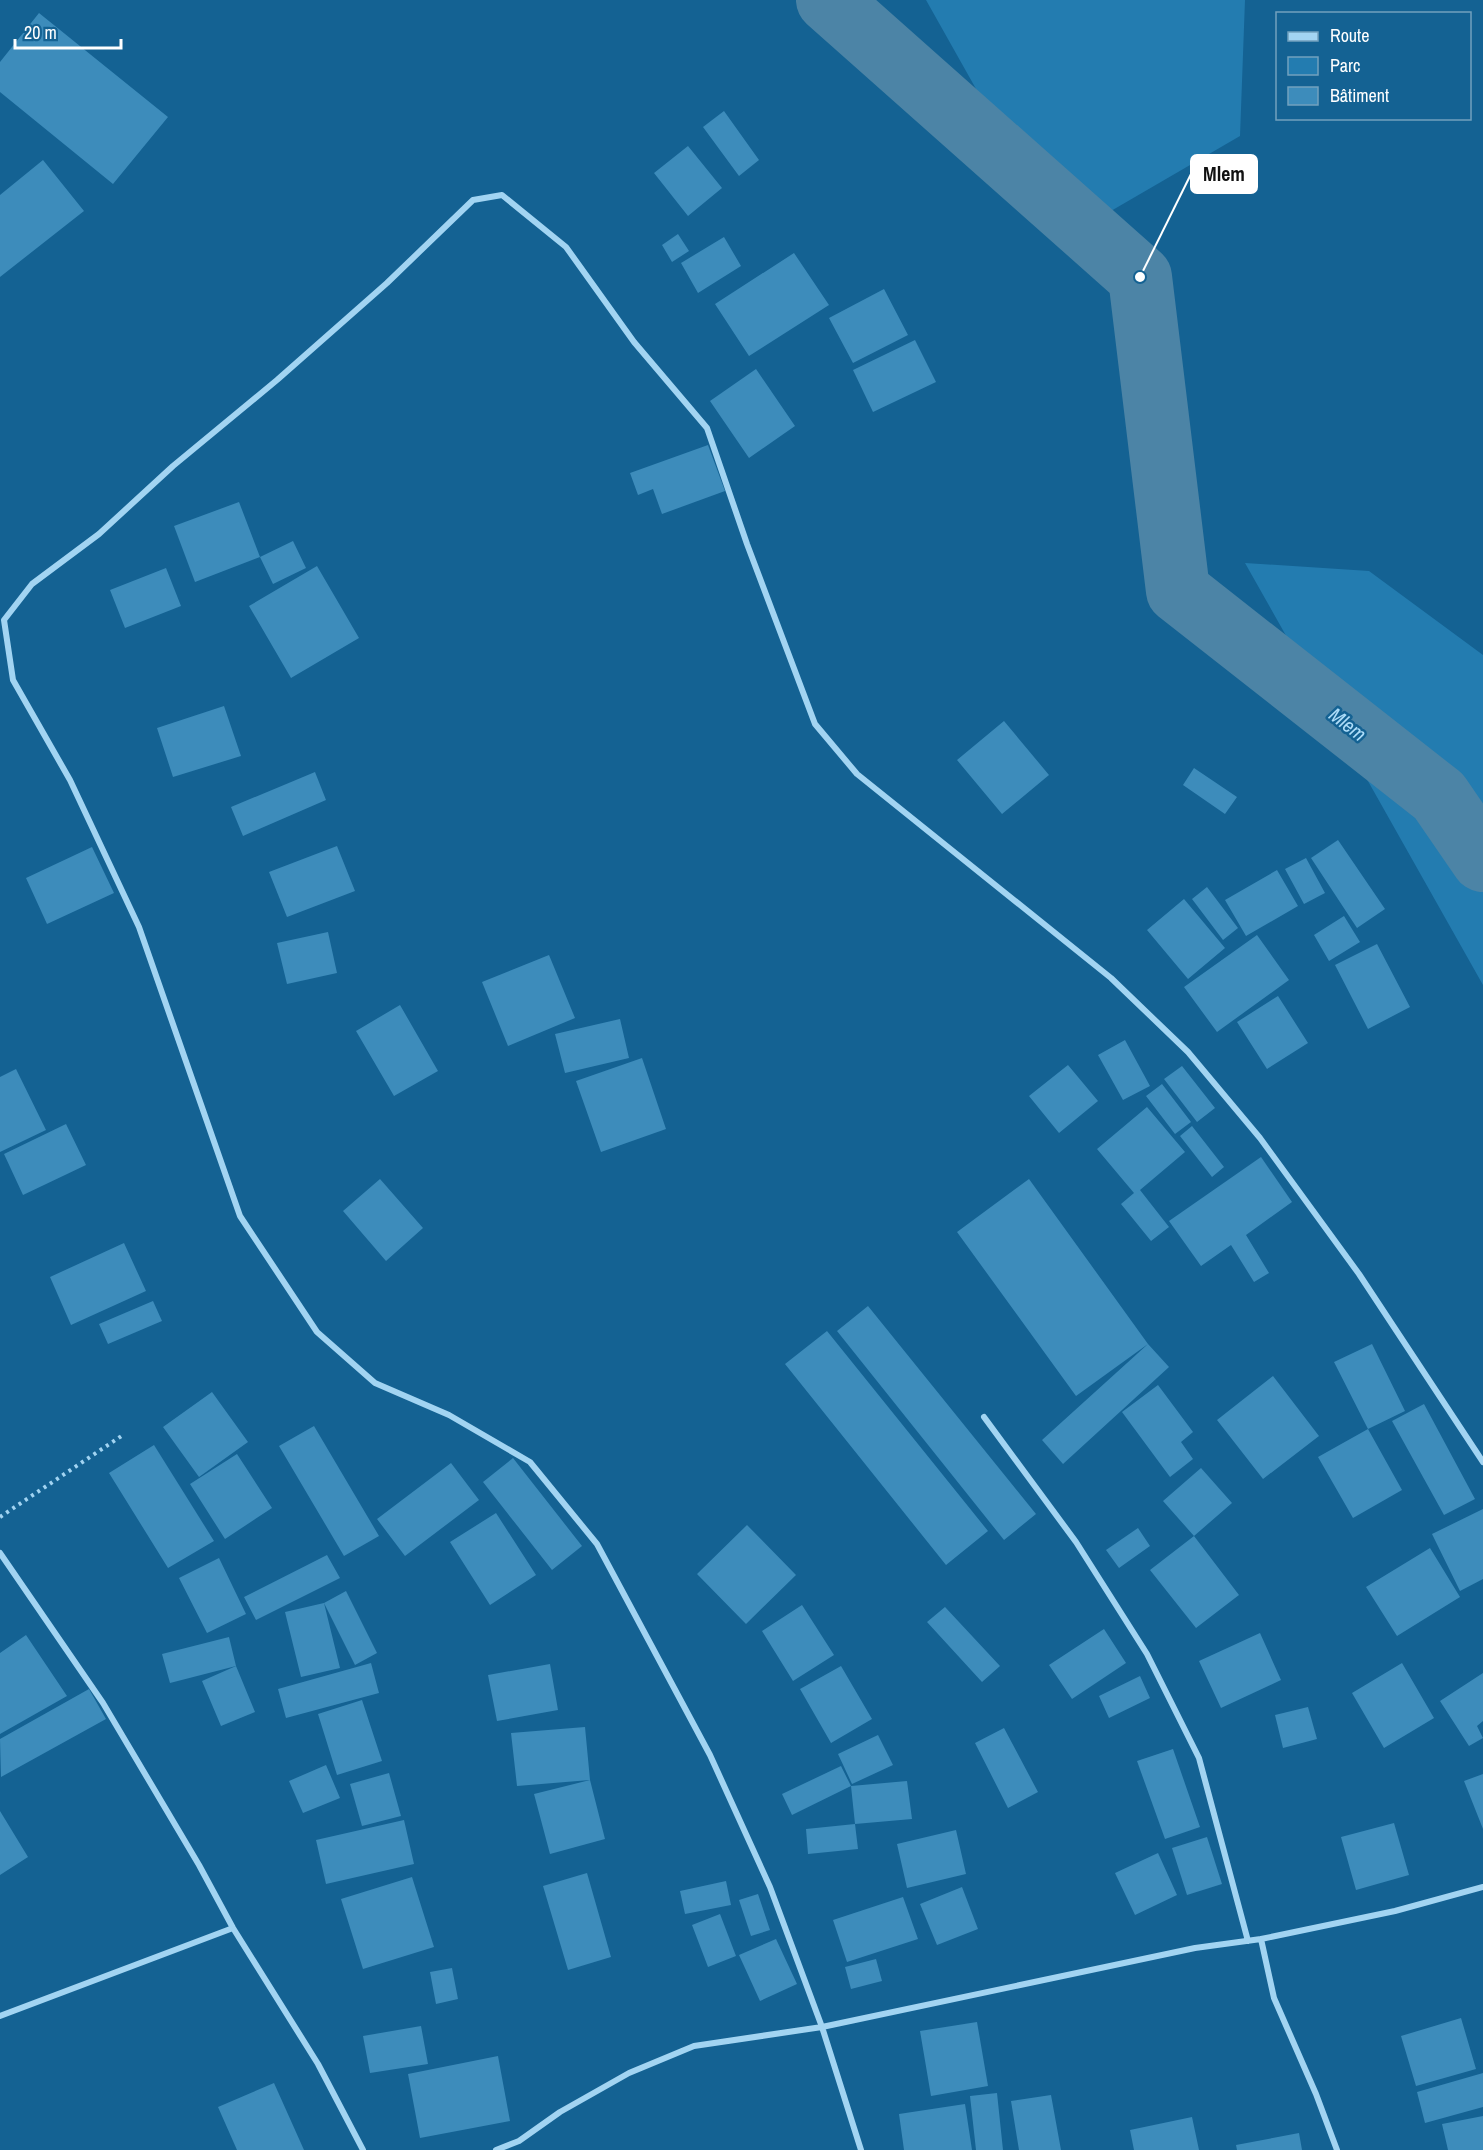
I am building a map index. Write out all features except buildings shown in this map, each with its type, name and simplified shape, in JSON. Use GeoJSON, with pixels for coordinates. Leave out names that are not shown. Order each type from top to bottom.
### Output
{"type":"FeatureCollection","features":[{"type":"Feature","properties":{"kind":"street"},"geometry":{"type":"LineString","coordinates":[[861,2150],[822,2027],[770,1887],[710,1755],[597,1544],[530,1462],[449,1415],[375,1383],[317,1332],[240,1216],[139,927],[70,780],[13,680],[4,620],[32,584],[99,534],[173,466],[277,380],[387,283],[473,200],[502,195],[566,247],[634,342],[707,428],[747,544],[815,724],[857,774],[1111,978],[1188,1052],[1260,1138],[1359,1274],[1483,1462]]}},
{"type":"Feature","properties":{"kind":"street"},"geometry":{"type":"LineString","coordinates":[[984,1417],[1076,1542],[1152,1664],[1199,1758],[1248,1941]]}},
{"type":"Feature","properties":{"kind":"street"},"geometry":{"type":"LineString","coordinates":[[0,1553],[103,1703],[199,1865],[233,1928],[318,2064],[363,2150]]}},
{"type":"Feature","properties":{"kind":"street"},"geometry":{"type":"LineString","coordinates":[[496,2150],[519,2141],[560,2112],[630,2073],[694,2046],[822,2027],[1195,1948],[1261,1939],[1395,1911],[1483,1887]]}},
{"type":"Feature","properties":{"kind":"street"},"geometry":{"type":"LineString","coordinates":[[0,2016],[233,1928]]}},
{"type":"Feature","properties":{"kind":"street"},"geometry":{"type":"LineString","coordinates":[[1261,1939],[1274,1998],[1316,2094],[1337,2150]]}},
{"type":"Feature","properties":{"kind":"path"},"geometry":{"type":"LineString","coordinates":[[0,1517],[123,1435]]}},
{"type":"Feature","properties":{"kind":"green space"},"geometry":{"type":"Polygon","coordinates":[[[926,0],[1245,0],[1240,136],[1061,240],[926,0]]]}},
{"type":"Feature","properties":{"kind":"green space"},"geometry":{"type":"Polygon","coordinates":[[[1245,563],[1369,571],[1483,655],[1483,985],[1245,563]]]}},
{"type":"Feature","properties":{"kind":"waterway","name":"Mlem"},"geometry":{"type":"LineString","coordinates":[[828,0],[1140,277],[1178,591],[1439,796],[1483,860]]}},
{"type":"Feature","properties":{"kind":"place","name":"Mlem"},"geometry":{"type":"Point","coordinates":[1140,277]}}]}
